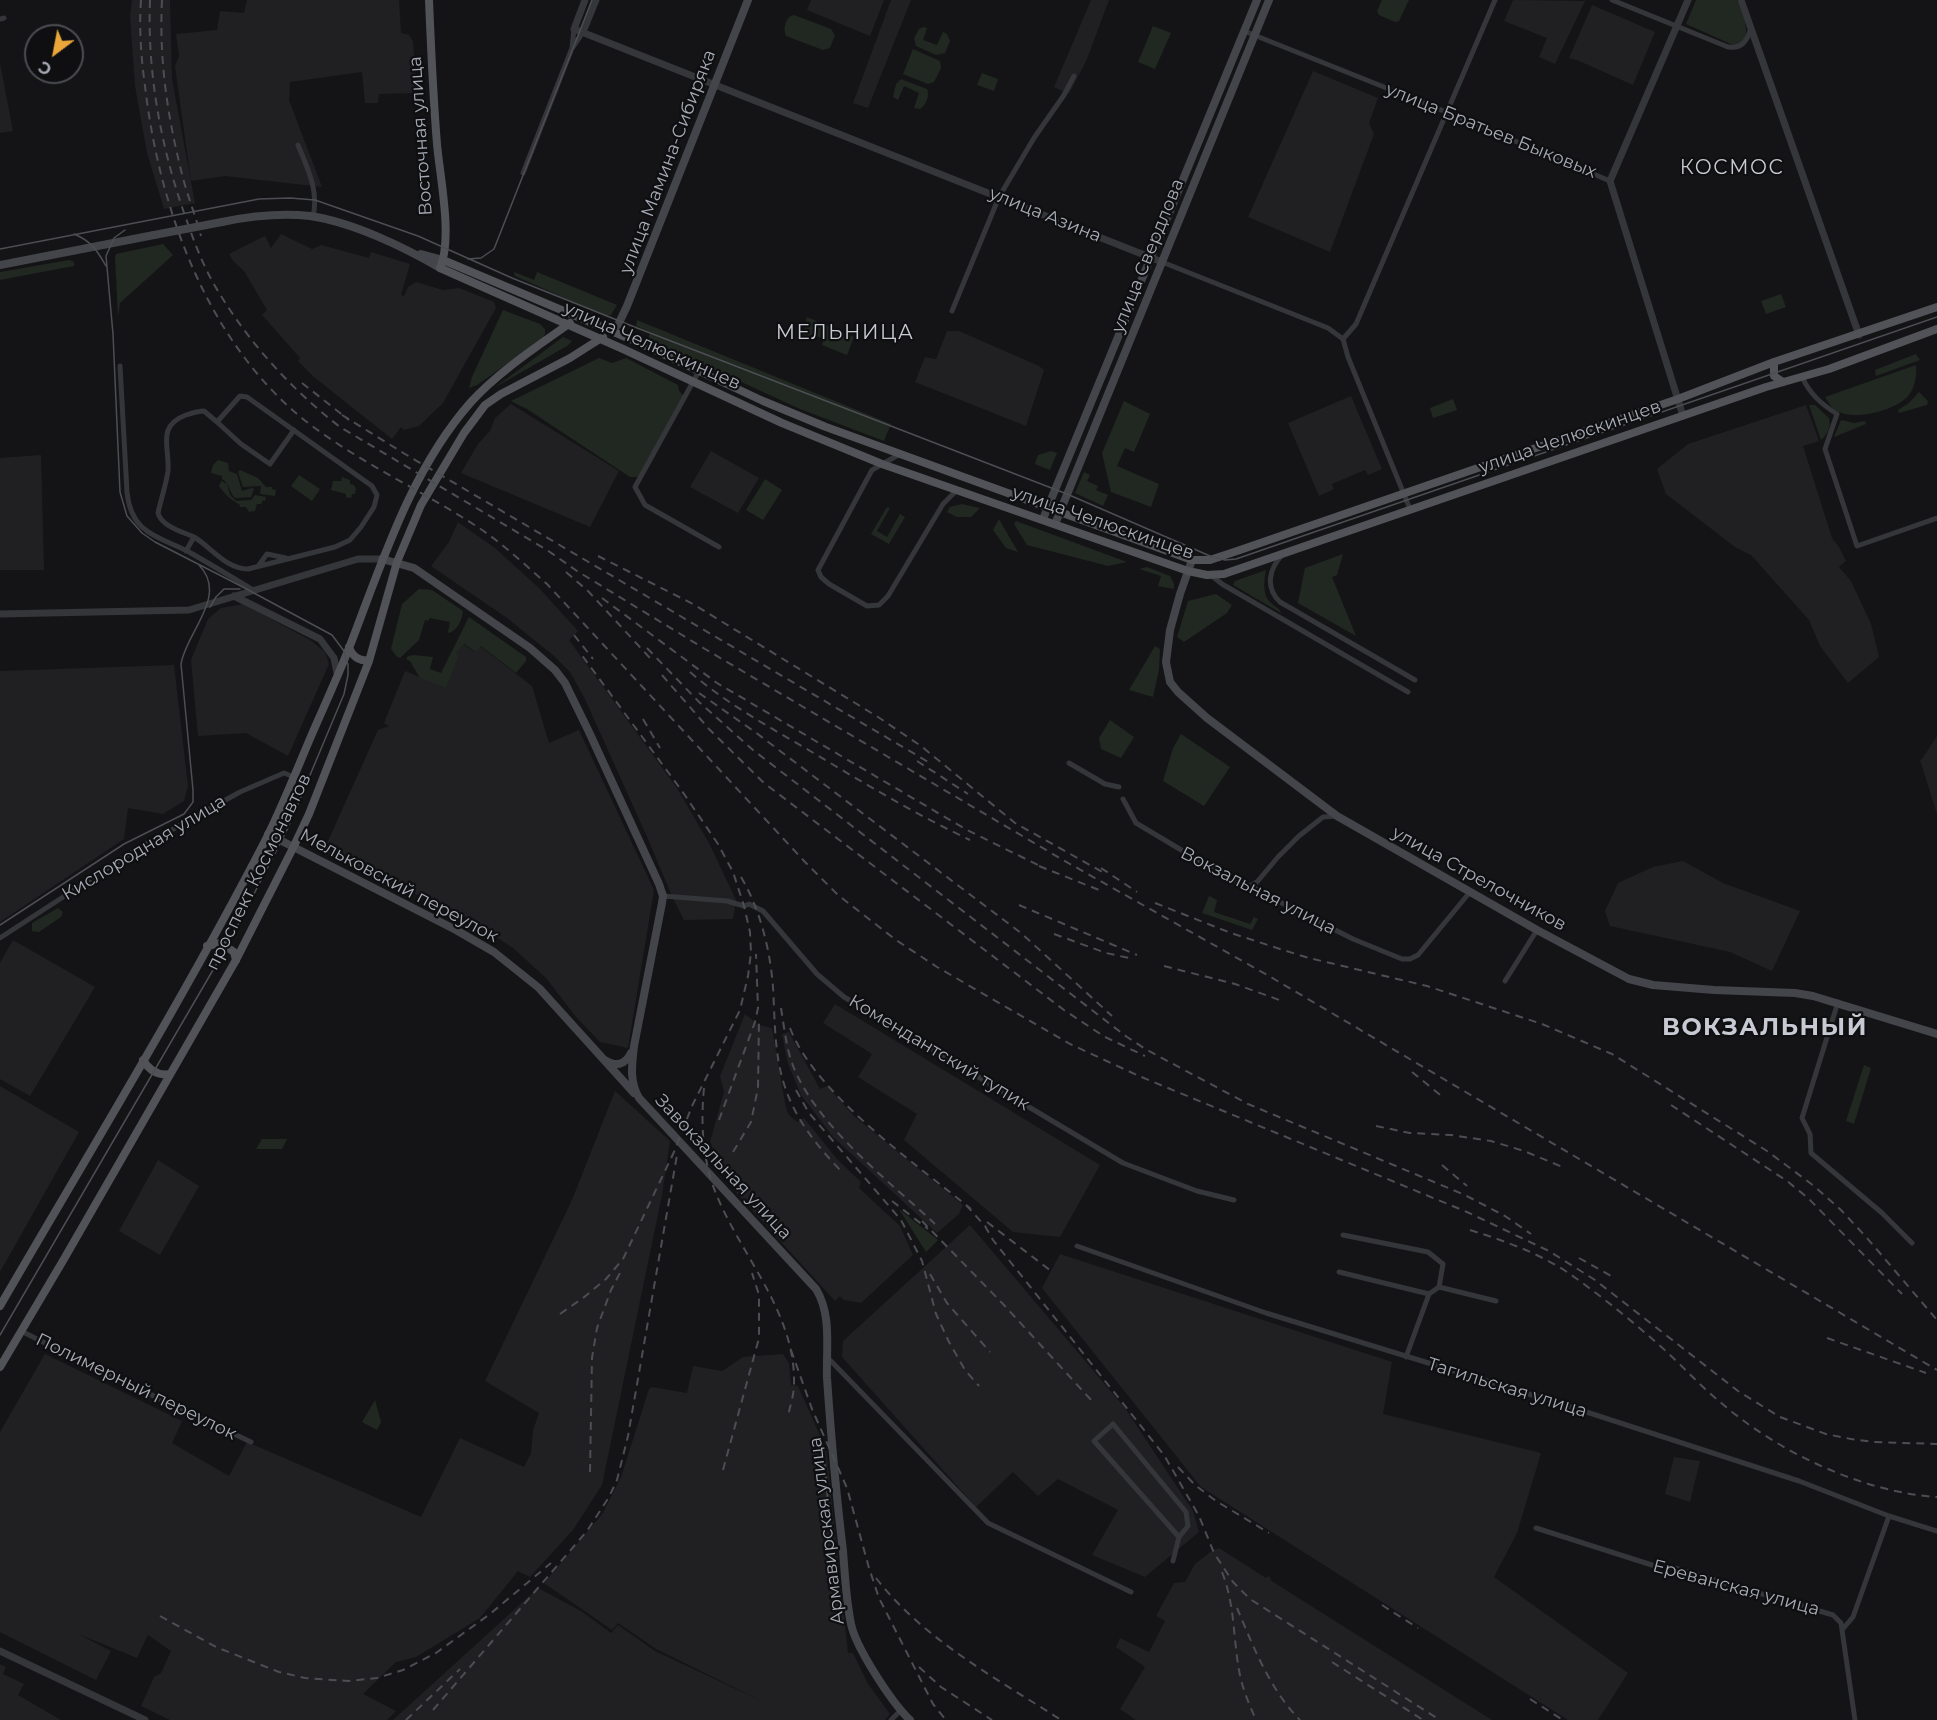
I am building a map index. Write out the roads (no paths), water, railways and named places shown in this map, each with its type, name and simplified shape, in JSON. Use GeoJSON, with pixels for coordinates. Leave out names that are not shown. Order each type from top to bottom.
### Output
{"type":"FeatureCollection","features":[{"type":"Feature","properties":{"kind":"main road","name":"Восточная улица"},"geometry":{"type":"LineString","coordinates":[[429,0],[436,131],[445,228],[441,264]]}},
{"type":"Feature","properties":{"kind":"main road","name":"улица Мамина-Сибиряка"},"geometry":{"type":"LineString","coordinates":[[610,331],[618,325],[627,306],[748,0]]}},
{"type":"Feature","properties":{"kind":"main road","name":"улица Свердлова"},"geometry":{"type":"LineString","coordinates":[[1043,519],[1257,0]]}},
{"type":"Feature","properties":{"kind":"main road","name":"улица Свердлова"},"geometry":{"type":"LineString","coordinates":[[1055,524],[1269,0]]}},
{"type":"Feature","properties":{"kind":"main road","name":"улица Челюскинцев"},"geometry":{"type":"LineString","coordinates":[[0,265],[251,216],[313,217],[363,232],[578,317],[816,423],[1192,561],[1224,556],[1678,399],[1774,362],[1937,307]]}},
{"type":"Feature","properties":{"kind":"main road","name":"улица Челюскинцев"},"geometry":{"type":"LineString","coordinates":[[441,264],[567,325],[804,433],[882,464],[1188,571],[1212,576],[1224,574],[1937,329]]}},
{"type":"Feature","properties":{"kind":"main road","name":"проспект Космонавтов"},"geometry":{"type":"LineString","coordinates":[[0,1306],[143,1060],[268,834],[349,647],[382,559],[409,499],[444,438],[462,412],[491,383],[578,317]]}},
{"type":"Feature","properties":{"kind":"main road","name":"проспект Космонавтов"},"geometry":{"type":"LineString","coordinates":[[0,1367],[236,960],[294,848],[369,661],[397,562],[421,506],[464,433],[481,409],[501,394],[570,358],[610,331]]}},
{"type":"Feature","properties":{"kind":"main road"},"geometry":{"type":"LineString","coordinates":[[1774,362],[1774,376],[1783,382]]}},
{"type":"Feature","properties":{"kind":"main road"},"geometry":{"type":"LineString","coordinates":[[382,559],[414,568],[541,656],[559,675],[589,732],[660,884],[663,896]]}},
{"type":"Feature","properties":{"kind":"main road","name":"улица Стрелочников"},"geometry":{"type":"LineString","coordinates":[[1192,561],[1167,644],[1166,662],[1170,682],[1207,718],[1337,816],[1537,930],[1629,979],[1653,985],[1795,993],[1838,1002],[1937,1034]]}},
{"type":"Feature","properties":{"kind":"main road"},"geometry":{"type":"LineString","coordinates":[[349,647],[357,658],[369,661]]}},
{"type":"Feature","properties":{"kind":"main road","name":"Мельковский переулок"},"geometry":{"type":"LineString","coordinates":[[268,834],[456,930],[494,952],[538,988],[639,1098]]}},
{"type":"Feature","properties":{"kind":"main road","name":"Завокзальная улица"},"geometry":{"type":"LineString","coordinates":[[663,896],[634,1046],[631,1077],[633,1087],[639,1098],[816,1289],[826,1312],[826,1357]]}},
{"type":"Feature","properties":{"kind":"main road"},"geometry":{"type":"LineString","coordinates":[[207,946],[221,943],[234,952],[236,960]]}},
{"type":"Feature","properties":{"kind":"main road"},"geometry":{"type":"LineString","coordinates":[[598,1055],[609,1063],[620,1064],[629,1058],[634,1046]]}},
{"type":"Feature","properties":{"kind":"main road"},"geometry":{"type":"LineString","coordinates":[[143,1060],[148,1068],[164,1075],[170,1074]]}},
{"type":"Feature","properties":{"kind":"main road","name":"Армавирская улица"},"geometry":{"type":"LineString","coordinates":[[826,1357],[832,1457],[851,1625],[866,1656],[900,1711],[910,1720]]}},
{"type":"Feature","properties":{"kind":"street"},"geometry":{"type":"LineString","coordinates":[[523,173],[572,48],[574,29],[585,0]]}},
{"type":"Feature","properties":{"kind":"street"},"geometry":{"type":"LineString","coordinates":[[572,48],[584,33],[596,0]]}},
{"type":"Feature","properties":{"kind":"street"},"geometry":{"type":"LineString","coordinates":[[1410,509],[1348,357],[1343,339],[1356,324],[1495,0]]}},
{"type":"Feature","properties":{"kind":"street"},"geometry":{"type":"LineString","coordinates":[[1612,0],[1732,48],[1743,45],[1751,28]]}},
{"type":"Feature","properties":{"kind":"street"},"geometry":{"type":"LineString","coordinates":[[1610,181],[1688,0]]}},
{"type":"Feature","properties":{"kind":"street"},"geometry":{"type":"LineString","coordinates":[[1741,0],[1859,335]]}},
{"type":"Feature","properties":{"kind":"street","name":"улица Азина"},"geometry":{"type":"LineString","coordinates":[[574,29],[1328,328],[1343,339]]}},
{"type":"Feature","properties":{"kind":"street","name":"улица Братьев Быковых"},"geometry":{"type":"LineString","coordinates":[[1244,31],[1610,181],[1683,416]]}},
{"type":"Feature","properties":{"kind":"street"},"geometry":{"type":"LineString","coordinates":[[952,310],[999,197],[1074,76]]}},
{"type":"Feature","properties":{"kind":"street"},"geometry":{"type":"LineString","coordinates":[[298,145],[310,174],[315,197],[313,217]]}},
{"type":"Feature","properties":{"kind":"street"},"geometry":{"type":"LineString","coordinates":[[120,366],[127,492],[131,512],[138,523],[152,536],[186,551],[253,590]]}},
{"type":"Feature","properties":{"kind":"street"},"geometry":{"type":"LineString","coordinates":[[699,371],[635,487],[645,506],[719,547]]}},
{"type":"Feature","properties":{"kind":"street"},"geometry":{"type":"LineString","coordinates":[[1802,377],[1815,398],[1837,414],[1825,449],[1857,546],[1937,518]]}},
{"type":"Feature","properties":{"kind":"street"},"geometry":{"type":"LineString","coordinates":[[216,422],[240,396],[247,397],[294,430],[372,486],[377,495],[377,500],[367,517],[350,540],[335,547],[244,569],[221,558],[203,542],[164,523],[159,518],[158,513],[168,470],[166,438],[172,423],[178,418],[204,411],[216,422],[242,444],[270,464],[294,430]]}},
{"type":"Feature","properties":{"kind":"street"},"geometry":{"type":"LineString","coordinates":[[900,454],[873,470],[818,570],[824,580],[867,606],[879,605],[888,596],[943,504],[957,490]]}},
{"type":"Feature","properties":{"kind":"street"},"geometry":{"type":"LineString","coordinates":[[186,551],[194,537]]}},
{"type":"Feature","properties":{"kind":"street"},"geometry":{"type":"LineString","coordinates":[[1284,553],[1273,569],[1269,586],[1274,597],[1287,607],[1415,680]]}},
{"type":"Feature","properties":{"kind":"street"},"geometry":{"type":"LineString","coordinates":[[258,567],[267,554],[287,559]]}},
{"type":"Feature","properties":{"kind":"street"},"geometry":{"type":"LineString","coordinates":[[0,614],[189,610],[358,559],[382,559]]}},
{"type":"Feature","properties":{"kind":"street"},"geometry":{"type":"LineString","coordinates":[[1212,576],[1281,619],[1408,692]]}},
{"type":"Feature","properties":{"kind":"street"},"geometry":{"type":"LineString","coordinates":[[234,596],[320,639],[334,658],[338,668],[337,675]]}},
{"type":"Feature","properties":{"kind":"street"},"geometry":{"type":"LineString","coordinates":[[1281,619],[1287,607]]}},
{"type":"Feature","properties":{"kind":"street"},"geometry":{"type":"LineString","coordinates":[[1069,763],[1105,784],[1119,787]]}},
{"type":"Feature","properties":{"kind":"street","name":"Кислородная улица"},"geometry":{"type":"LineString","coordinates":[[0,938],[137,849],[240,792],[284,773],[294,777]]}},
{"type":"Feature","properties":{"kind":"street","name":"Вокзальная улица"},"geometry":{"type":"LineString","coordinates":[[1123,799],[1136,823],[1240,885],[1252,885],[1258,891],[1353,939],[1402,959],[1410,959],[1418,955],[1470,892]]}},
{"type":"Feature","properties":{"kind":"street"},"geometry":{"type":"LineString","coordinates":[[1252,885],[1299,836],[1323,817],[1337,816]]}},
{"type":"Feature","properties":{"kind":"street","name":"Комендантский тупик"},"geometry":{"type":"LineString","coordinates":[[663,896],[727,901],[744,906],[749,904],[763,911],[817,974],[844,997],[1123,1163],[1197,1191],[1234,1200]]}},
{"type":"Feature","properties":{"kind":"street"},"geometry":{"type":"LineString","coordinates":[[1505,981],[1537,930]]}},
{"type":"Feature","properties":{"kind":"street"},"geometry":{"type":"LineString","coordinates":[[1838,1002],[1802,1118],[1810,1134],[1811,1153],[1882,1213],[1912,1243]]}},
{"type":"Feature","properties":{"kind":"street"},"geometry":{"type":"LineString","coordinates":[[1343,1235],[1428,1252],[1443,1264],[1439,1287],[1429,1294],[1406,1357]]}},
{"type":"Feature","properties":{"kind":"street","name":"Тагильская улица"},"geometry":{"type":"LineString","coordinates":[[1077,1246],[1266,1313],[1569,1406],[1799,1481],[1889,1516],[1937,1531]]}},
{"type":"Feature","properties":{"kind":"street"},"geometry":{"type":"LineString","coordinates":[[1339,1272],[1429,1294]]}},
{"type":"Feature","properties":{"kind":"street"},"geometry":{"type":"LineString","coordinates":[[1439,1287],[1496,1300]]}},
{"type":"Feature","properties":{"kind":"street","name":"Полимерный переулок"},"geometry":{"type":"LineString","coordinates":[[21,1331],[251,1442]]}},
{"type":"Feature","properties":{"kind":"street"},"geometry":{"type":"LineString","coordinates":[[826,1357],[988,1523],[1131,1592]]}},
{"type":"Feature","properties":{"kind":"street"},"geometry":{"type":"LineString","coordinates":[[1173,1561],[1179,1537],[1188,1526],[1186,1512],[1113,1424],[1094,1441],[1179,1537]]}},
{"type":"Feature","properties":{"kind":"street"},"geometry":{"type":"LineString","coordinates":[[1855,1720],[1842,1630],[1853,1617],[1889,1516]]}},
{"type":"Feature","properties":{"kind":"street","name":"Ереванская улица"},"geometry":{"type":"LineString","coordinates":[[1536,1528],[1655,1566],[1671,1567],[1833,1615],[1841,1623],[1842,1630]]}},
{"type":"Feature","properties":{"kind":"street"},"geometry":{"type":"LineString","coordinates":[[0,1651],[145,1720]]}},
{"type":"Feature","properties":{"kind":"street"},"geometry":{"type":"LineString","coordinates":[[891,1720],[900,1711]]}},
{"type":"Feature","properties":{"kind":"tram line"},"geometry":{"type":"LineString","coordinates":[[468,259],[481,258],[494,249],[592,0]]}},
{"type":"Feature","properties":{"kind":"tram line"},"geometry":{"type":"LineString","coordinates":[[0,249],[259,199],[315,200],[418,236],[512,278],[1067,494],[1210,556],[1225,560],[1236,559],[1937,317]]}},
{"type":"Feature","properties":{"kind":"tram line"},"geometry":{"type":"LineString","coordinates":[[0,1335],[227,946],[287,830],[344,694],[348,675],[344,651],[332,635],[155,542],[142,533],[127,516],[120,492],[113,334],[106,256],[114,238],[125,230]]}},
{"type":"Feature","properties":{"kind":"tram line"},"geometry":{"type":"LineString","coordinates":[[74,234],[93,247],[106,266]]}},
{"type":"Feature","properties":{"kind":"tram line"},"geometry":{"type":"LineString","coordinates":[[0,925],[124,844],[184,814],[193,802],[181,664],[184,652],[208,602],[210,589],[207,577],[199,565]]}},
{"type":"Feature","properties":{"kind":"tram line"},"geometry":{"type":"LineString","coordinates":[[210,607],[224,589],[240,589]]}},
{"type":"Feature","properties":{"kind":"railway"},"geometry":{"type":"LineString","coordinates":[[141,0],[141,54],[152,132],[162,178],[193,268],[214,311],[239,351],[269,387],[303,419],[344,448],[483,531],[547,584],[838,895],[896,940],[937,967],[1070,1044],[1139,1076],[1467,1212],[1549,1251],[1595,1280],[1738,1391],[1780,1417],[1826,1434],[1851,1439],[1937,1444]]}},
{"type":"Feature","properties":{"kind":"railway"},"geometry":{"type":"LineString","coordinates":[[150,0],[151,57],[158,114],[179,197],[201,258],[213,283],[243,329],[288,381],[340,427],[547,550],[577,571],[705,649],[1063,860],[1269,976],[1937,1370]]}},
{"type":"Feature","properties":{"kind":"railway"},"geometry":{"type":"LineString","coordinates":[[162,0],[163,65],[168,107],[183,178],[201,236]]}},
{"type":"Feature","properties":{"kind":"railway"},"geometry":{"type":"LineString","coordinates":[[302,383],[349,420]]}},
{"type":"Feature","properties":{"kind":"railway"},"geometry":{"type":"LineString","coordinates":[[342,415],[930,763]]}},
{"type":"Feature","properties":{"kind":"railway"},"geometry":{"type":"LineString","coordinates":[[598,556],[693,604],[878,717],[921,746],[1015,823],[1106,874]]}},
{"type":"Feature","properties":{"kind":"railway"},"geometry":{"type":"LineString","coordinates":[[566,572],[588,591],[650,658]]}},
{"type":"Feature","properties":{"kind":"railway"},"geometry":{"type":"LineString","coordinates":[[602,598],[717,683],[967,830],[1046,869]]}},
{"type":"Feature","properties":{"kind":"railway"},"geometry":{"type":"LineString","coordinates":[[574,635],[593,659]]}},
{"type":"Feature","properties":{"kind":"railway"},"geometry":{"type":"LineString","coordinates":[[647,648],[699,702],[753,750],[1127,1037],[1248,1104],[1465,1195],[1505,1216],[1531,1234]]}},
{"type":"Feature","properties":{"kind":"railway"},"geometry":{"type":"LineString","coordinates":[[560,1314],[606,1279],[623,1259],[674,1152],[692,1106],[740,1010],[751,953],[750,932],[744,906],[733,872],[718,844],[581,654]]}},
{"type":"Feature","properties":{"kind":"railway"},"geometry":{"type":"LineString","coordinates":[[690,672],[735,706],[768,726],[892,799],[970,840]]}},
{"type":"Feature","properties":{"kind":"railway"},"geometry":{"type":"LineString","coordinates":[[662,675],[709,729],[764,783],[1064,1010],[1105,1037],[1145,1056]]}},
{"type":"Feature","properties":{"kind":"railway"},"geometry":{"type":"LineString","coordinates":[[699,693],[755,732],[1021,933],[1112,1016]]}},
{"type":"Feature","properties":{"kind":"railway"},"geometry":{"type":"LineString","coordinates":[[643,719],[660,748]]}},
{"type":"Feature","properties":{"kind":"railway"},"geometry":{"type":"LineString","coordinates":[[917,761],[968,794]]}},
{"type":"Feature","properties":{"kind":"railway"},"geometry":{"type":"LineString","coordinates":[[1039,866],[1104,892]]}},
{"type":"Feature","properties":{"kind":"railway"},"geometry":{"type":"LineString","coordinates":[[1101,868],[1137,892]]}},
{"type":"Feature","properties":{"kind":"railway"},"geometry":{"type":"LineString","coordinates":[[741,877],[754,902],[767,944],[773,987],[777,1050],[785,1087],[795,1111],[808,1132],[841,1171]]}},
{"type":"Feature","properties":{"kind":"railway"},"geometry":{"type":"LineString","coordinates":[[1155,903],[1231,933],[1309,958],[1427,986],[1542,1024],[1612,1054],[1767,1151],[1814,1186],[1867,1238],[1937,1320]]}},
{"type":"Feature","properties":{"kind":"railway"},"geometry":{"type":"LineString","coordinates":[[1019,905],[1137,955]]}},
{"type":"Feature","properties":{"kind":"railway"},"geometry":{"type":"LineString","coordinates":[[1054,934],[1106,953],[1129,958]]}},
{"type":"Feature","properties":{"kind":"railway"},"geometry":{"type":"LineString","coordinates":[[719,1120],[755,1022],[758,1008],[756,954]]}},
{"type":"Feature","properties":{"kind":"railway"},"geometry":{"type":"LineString","coordinates":[[1164,966],[1235,984],[1282,1001]]}},
{"type":"Feature","properties":{"kind":"railway"},"geometry":{"type":"LineString","coordinates":[[781,1008],[792,1063],[817,1108],[854,1150],[935,1224]]}},
{"type":"Feature","properties":{"kind":"railway"},"geometry":{"type":"LineString","coordinates":[[733,1152],[751,1122],[758,1088],[759,1020]]}},
{"type":"Feature","properties":{"kind":"railway"},"geometry":{"type":"LineString","coordinates":[[790,1028],[803,1053],[821,1078],[844,1102],[896,1149],[971,1209]]}},
{"type":"Feature","properties":{"kind":"railway"},"geometry":{"type":"LineString","coordinates":[[1412,1072],[1444,1098]]}},
{"type":"Feature","properties":{"kind":"railway"},"geometry":{"type":"LineString","coordinates":[[704,1088],[703,1136],[712,1183],[722,1208],[775,1305],[792,1357],[794,1388],[788,1416]]}},
{"type":"Feature","properties":{"kind":"railway"},"geometry":{"type":"LineString","coordinates":[[796,1090],[809,1113],[901,1220],[922,1261],[936,1314],[949,1342],[965,1370],[979,1386]]}},
{"type":"Feature","properties":{"kind":"railway"},"geometry":{"type":"LineString","coordinates":[[1671,1105],[1787,1181],[1808,1198],[1902,1294]]}},
{"type":"Feature","properties":{"kind":"railway"},"geometry":{"type":"LineString","coordinates":[[1376,1126],[1410,1133],[1451,1135],[1491,1141],[1524,1151],[1565,1168]]}},
{"type":"Feature","properties":{"kind":"railway"},"geometry":{"type":"LineString","coordinates":[[433,1710],[587,1531],[617,1480],[628,1436],[677,1155]]}},
{"type":"Feature","properties":{"kind":"railway"},"geometry":{"type":"LineString","coordinates":[[1442,1165],[1467,1186]]}},
{"type":"Feature","properties":{"kind":"railway"},"geometry":{"type":"LineString","coordinates":[[892,1201],[928,1229]]}},
{"type":"Feature","properties":{"kind":"railway"},"geometry":{"type":"LineString","coordinates":[[966,1205],[985,1226],[993,1240],[1164,1455],[1199,1516],[1214,1553],[1233,1582],[1250,1599],[1440,1720]]}},
{"type":"Feature","properties":{"kind":"railway"},"geometry":{"type":"LineString","coordinates":[[922,1221],[1003,1304],[1093,1402]]}},
{"type":"Feature","properties":{"kind":"railway"},"geometry":{"type":"LineString","coordinates":[[987,1222],[1051,1271]]}},
{"type":"Feature","properties":{"kind":"railway"},"geometry":{"type":"LineString","coordinates":[[1470,1230],[1522,1248],[1570,1274],[1638,1326],[1711,1394],[1742,1419],[1793,1452],[1850,1478],[1879,1487],[1937,1497]]}},
{"type":"Feature","properties":{"kind":"railway"},"geometry":{"type":"LineString","coordinates":[[1579,1258],[1613,1277]]}},
{"type":"Feature","properties":{"kind":"railway"},"geometry":{"type":"LineString","coordinates":[[590,1472],[592,1358],[597,1328],[611,1290],[622,1269]]}},
{"type":"Feature","properties":{"kind":"railway"},"geometry":{"type":"LineString","coordinates":[[723,1470],[759,1338],[759,1295],[752,1273]]}},
{"type":"Feature","properties":{"kind":"railway"},"geometry":{"type":"LineString","coordinates":[[930,1274],[947,1303],[990,1352]]}},
{"type":"Feature","properties":{"kind":"railway"},"geometry":{"type":"LineString","coordinates":[[1827,1338],[1926,1373]]}},
{"type":"Feature","properties":{"kind":"railway"},"geometry":{"type":"LineString","coordinates":[[791,1350],[812,1409],[847,1488],[879,1598],[933,1704],[946,1720]]}},
{"type":"Feature","properties":{"kind":"railway"},"geometry":{"type":"LineString","coordinates":[[823,1447],[836,1587]]}},
{"type":"Feature","properties":{"kind":"railway"},"geometry":{"type":"LineString","coordinates":[[1178,1467],[1195,1485],[1216,1501],[1269,1533]]}},
{"type":"Feature","properties":{"kind":"railway"},"geometry":{"type":"LineString","coordinates":[[160,1616],[216,1647],[279,1672],[305,1678],[348,1681],[377,1678],[403,1670],[436,1653],[490,1614],[551,1563]]}},
{"type":"Feature","properties":{"kind":"railway"},"geometry":{"type":"LineString","coordinates":[[1222,1572],[1232,1609],[1240,1677],[1256,1720]]}},
{"type":"Feature","properties":{"kind":"railway"},"geometry":{"type":"LineString","coordinates":[[876,1578],[895,1600],[938,1639],[1061,1720]]}},
{"type":"Feature","properties":{"kind":"railway"},"geometry":{"type":"LineString","coordinates":[[1382,1605],[1418,1628]]}},
{"type":"Feature","properties":{"kind":"railway"},"geometry":{"type":"LineString","coordinates":[[1237,1608],[1271,1681],[1300,1720]]}},
{"type":"Feature","properties":{"kind":"railway"},"geometry":{"type":"LineString","coordinates":[[1332,1662],[1423,1720]]}},
{"type":"Feature","properties":{"kind":"railway"},"geometry":{"type":"LineString","coordinates":[[919,1667],[941,1687],[992,1720]]}},
{"type":"Feature","properties":{"kind":"railway"},"geometry":{"type":"LineString","coordinates":[[406,1720],[460,1669]]}},
{"type":"Feature","properties":{"kind":"railway"},"geometry":{"type":"LineString","coordinates":[[1530,1699],[1563,1720]]}},
{"type":"Feature","properties":{"kind":"district","name":"КОСМОС"},"geometry":{"type":"Point","coordinates":[1732,168]}},
{"type":"Feature","properties":{"kind":"district","name":"МЕЛЬНИЦА"},"geometry":{"type":"Point","coordinates":[845,333]}},
{"type":"Feature","properties":{"kind":"district","name":"ВОКЗАЛЬНЫЙ"},"geometry":{"type":"Point","coordinates":[1765,1028]}}]}
